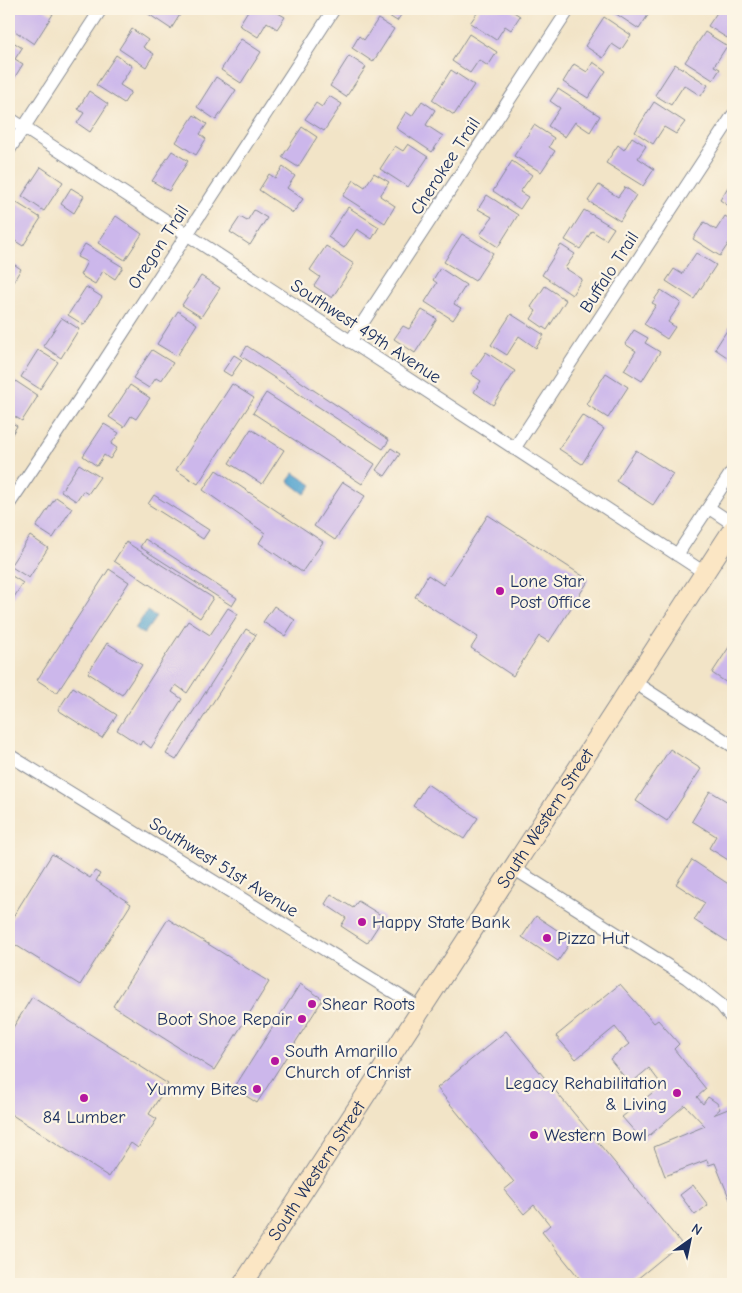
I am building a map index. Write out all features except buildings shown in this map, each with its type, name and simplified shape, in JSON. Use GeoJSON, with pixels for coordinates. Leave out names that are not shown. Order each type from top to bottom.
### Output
{"type":"FeatureCollection","features":[{"type":"Feature","properties":{"kind":"main road","name":"South Western Street"},"geometry":{"type":"LineString","coordinates":[[243,1284],[733,529]]}},
{"type":"Feature","properties":{"kind":"street"},"geometry":{"type":"LineString","coordinates":[[9,150],[101,9]]}},
{"type":"Feature","properties":{"kind":"street","name":"Oregon Trail"},"geometry":{"type":"LineString","coordinates":[[9,504],[84,394],[334,9]]}},
{"type":"Feature","properties":{"kind":"street","name":"Cherokee Trail"},"geometry":{"type":"LineString","coordinates":[[350,342],[569,9]]}},
{"type":"Feature","properties":{"kind":"street","name":"Buffalo Trail"},"geometry":{"type":"LineString","coordinates":[[514,449],[733,115]]}},
{"type":"Feature","properties":{"kind":"street","name":"Southwest 49th Avenue"},"geometry":{"type":"LineString","coordinates":[[9,118],[704,573]]}},
{"type":"Feature","properties":{"kind":"street"},"geometry":{"type":"LineString","coordinates":[[677,556],[733,470]]}},
{"type":"Feature","properties":{"kind":"street"},"geometry":{"type":"LineString","coordinates":[[709,508],[733,524]]}},
{"type":"Feature","properties":{"kind":"street"},"geometry":{"type":"LineString","coordinates":[[634,682],[733,746]]}},
{"type":"Feature","properties":{"kind":"street","name":"Southwest 51st Avenue"},"geometry":{"type":"LineString","coordinates":[[9,755],[422,1009]]}},
{"type":"Feature","properties":{"kind":"street"},"geometry":{"type":"LineString","coordinates":[[513,868],[687,978],[721,1005],[733,1020]]}},
{"type":"Feature","properties":{"kind":"water"},"geometry":{"type":"Polygon","coordinates":[[[294,473],[312,485],[305,494],[288,481],[294,473]]]}},
{"type":"Feature","properties":{"kind":"water"},"geometry":{"type":"Polygon","coordinates":[[[147,611],[156,617],[144,634],[135,629],[147,611]]]}},
{"type":"Feature","properties":{"kind":"place","name":"Lone Star Post Office"},"geometry":{"type":"Point","coordinates":[500,591]}},
{"type":"Feature","properties":{"kind":"place","name":"Happy State Bank"},"geometry":{"type":"Point","coordinates":[362,922]}},
{"type":"Feature","properties":{"kind":"place","name":"Pizza Hut"},"geometry":{"type":"Point","coordinates":[547,938]}},
{"type":"Feature","properties":{"kind":"place","name":"Shear Roots"},"geometry":{"type":"Point","coordinates":[312,1004]}},
{"type":"Feature","properties":{"kind":"place","name":"Boot Shoe Repair"},"geometry":{"type":"Point","coordinates":[302,1019]}},
{"type":"Feature","properties":{"kind":"place","name":"South Amarillo Church of Christ"},"geometry":{"type":"Point","coordinates":[275,1061]}},
{"type":"Feature","properties":{"kind":"place","name":"Yummy Bites"},"geometry":{"type":"Point","coordinates":[257,1089]}},
{"type":"Feature","properties":{"kind":"place","name":"Legacy Rehabilitation & Living"},"geometry":{"type":"Point","coordinates":[677,1093]}},
{"type":"Feature","properties":{"kind":"place","name":"84 Lumber"},"geometry":{"type":"Point","coordinates":[84,1098]}},
{"type":"Feature","properties":{"kind":"place","name":"Western Bowl"},"geometry":{"type":"Point","coordinates":[534,1135]}}]}
